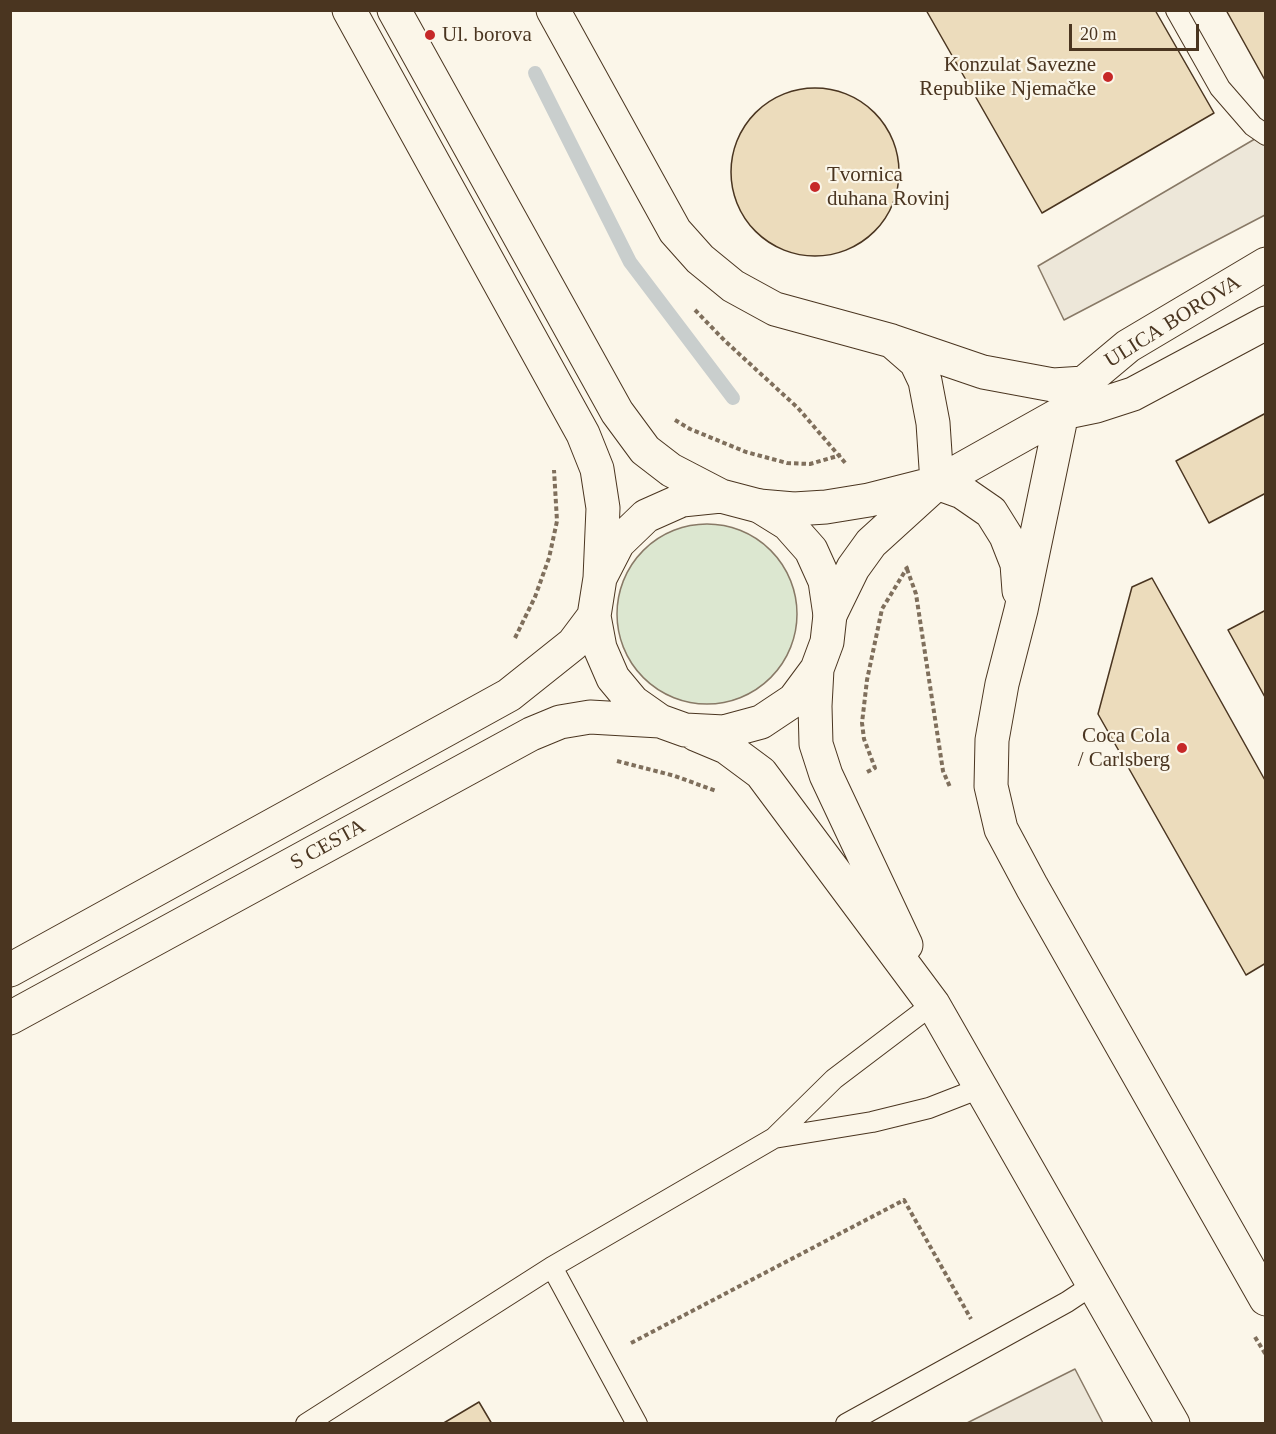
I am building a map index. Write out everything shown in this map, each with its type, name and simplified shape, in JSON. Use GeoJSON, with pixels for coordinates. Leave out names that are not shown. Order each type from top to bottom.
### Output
{"type":"FeatureCollection","features":[{"type":"Feature","properties":{"kind":"main road"},"geometry":{"type":"LineString","coordinates":[[349,10],[583,434],[597,469],[603,508],[600,578],[594,616],[600,648],[613,678],[633,702],[673,725],[726,747],[761,773],[933,1004],[983,1087],[1173,1424]]}},
{"type":"Feature","properties":{"kind":"main road"},"geometry":{"type":"LineString","coordinates":[[394,10],[617,412],[645,450],[671,470],[721,496],[759,506],[789,524],[811,550],[825,581],[830,615],[827,642],[817,669],[814,706],[816,744],[834,791],[933,1004]]}},
{"type":"Feature","properties":{"kind":"main road"},"geometry":{"type":"LineString","coordinates":[[554,10],[675,231],[700,259],[733,286],[775,309],[892,341],[983,372],[1020,381],[1053,385],[1084,383]]}},
{"type":"Feature","properties":{"kind":"main road","name":"ULICA BOROVA"},"geometry":{"type":"LineString","coordinates":[[1062,413],[1084,383],[1128,346],[1266,264]]}},
{"type":"Feature","properties":{"kind":"main road","name":"ULICA BOROVA"},"geometry":{"type":"LineString","coordinates":[[830,615],[853,568],[886,527],[937,483],[1062,413],[1096,406],[1133,394],[1266,323]]}},
{"type":"Feature","properties":{"kind":"main road"},"geometry":{"type":"LineString","coordinates":[[892,341],[916,362],[925,381],[933,423],[937,483],[962,492],[991,512],[1006,536],[1017,564],[1021,610]]}},
{"type":"Feature","properties":{"kind":"main road"},"geometry":{"type":"LineString","coordinates":[[1062,413],[1021,610],[1002,684],[992,740],[991,786],[1001,829],[1266,1299]]}},
{"type":"Feature","properties":{"kind":"main road","name":"ULICA BOROVA"},"geometry":{"type":"LineString","coordinates":[[759,506],[794,508],[869,500],[937,483]]}},
{"type":"Feature","properties":{"kind":"main road"},"geometry":{"type":"LineString","coordinates":[[600,578],[618,543],[646,516],[682,500],[721,496]]}},
{"type":"Feature","properties":{"kind":"main road","name":"S CESTA"},"geometry":{"type":"LineString","coordinates":[[10,970],[509,695],[573,645],[594,616]]}},
{"type":"Feature","properties":{"kind":"main road","name":"S CESTA"},"geometry":{"type":"LineString","coordinates":[[10,1018],[531,734],[560,722],[590,717],[724,732],[761,722],[794,700],[817,669]]}},
{"type":"Feature","properties":{"kind":"lane"},"geometry":{"type":"LineString","coordinates":[[1176,10],[1220,88],[1253,126],[1266,135]]}},
{"type":"Feature","properties":{"kind":"lane"},"geometry":{"type":"LineString","coordinates":[[306,1424],[552,1267],[774,1138],[834,1079],[933,1004]]}},
{"type":"Feature","properties":{"kind":"lane"},"geometry":{"type":"LineString","coordinates":[[774,1138],[872,1122],[929,1108],[983,1087]]}},
{"type":"Feature","properties":{"kind":"lane"},"geometry":{"type":"LineString","coordinates":[[552,1267],[637,1424]]}},
{"type":"Feature","properties":{"kind":"lane"},"geometry":{"type":"LineString","coordinates":[[846,1424],[1094,1284]]}},
{"type":"Feature","properties":{"kind":"path"},"geometry":{"type":"LineString","coordinates":[[673,418],[690,429],[746,452],[787,463],[810,464],[841,455],[869,500]]}},
{"type":"Feature","properties":{"kind":"path"},"geometry":{"type":"LineString","coordinates":[[510,646],[523,625],[549,558],[557,521],[554,461],[563,445],[583,434]]}},
{"type":"Feature","properties":{"kind":"path"},"geometry":{"type":"LineString","coordinates":[[834,791],[874,768],[864,739],[862,723],[867,680],[882,609],[907,568],[886,527]]}},
{"type":"Feature","properties":{"kind":"path"},"geometry":{"type":"LineString","coordinates":[[612,760],[675,776],[723,796]]}},
{"type":"Feature","properties":{"kind":"path"},"geometry":{"type":"LineString","coordinates":[[602,1359],[904,1200],[986,1346]]}},
{"type":"Feature","properties":{"kind":"green space"},"geometry":{"type":"Polygon","coordinates":[[[707,524],[741,531],[757,539],[771,550],[782,564],[790,580],[797,614],[790,648],[782,664],[771,678],[757,689],[741,697],[707,704],[673,697],[657,689],[643,678],[632,664],[624,648],[617,614],[624,580],[632,564],[643,550],[657,539],[673,531],[707,524]]]}},
{"type":"Feature","properties":{"kind":"shaded area"},"geometry":{"type":"Polygon","coordinates":[[[1265,133],[1265,215],[1064,320],[1038,266],[1265,133]]]}},
{"type":"Feature","properties":{"kind":"shaded area"},"geometry":{"type":"Polygon","coordinates":[[[1075,1369],[1103,1423],[967,1423],[1075,1369]]]}},
{"type":"Feature","properties":{"kind":"building"},"geometry":{"type":"Polygon","coordinates":[[[926,10],[1155,10],[1214,113],[1042,213],[926,10]]]}},
{"type":"Feature","properties":{"kind":"building"},"geometry":{"type":"Polygon","coordinates":[[[1226,10],[1266,10],[1266,82],[1226,10]]]}},
{"type":"Feature","properties":{"kind":"building","name":"Tvornica duhana Rovinj"},"geometry":{"type":"Polygon","coordinates":[[[815,88],[847,95],[874,113],[892,140],[899,172],[892,204],[874,231],[847,249],[815,256],[783,249],[756,231],[738,204],[731,172],[738,140],[756,113],[783,95],[815,88]]]}},
{"type":"Feature","properties":{"kind":"building"},"geometry":{"type":"Polygon","coordinates":[[[1266,413],[1266,493],[1209,523],[1176,461],[1266,413]]]}},
{"type":"Feature","properties":{"kind":"building","name":"Coca Cola / Carlsberg"},"geometry":{"type":"Polygon","coordinates":[[[1152,578],[1266,782],[1266,963],[1246,975],[1098,714],[1132,587],[1152,578]]]}},
{"type":"Feature","properties":{"kind":"building"},"geometry":{"type":"Polygon","coordinates":[[[1266,610],[1266,699],[1228,630],[1266,610]]]}},
{"type":"Feature","properties":{"kind":"building"},"geometry":{"type":"Polygon","coordinates":[[[479,1402],[492,1424],[442,1424],[479,1402]]]}},
{"type":"Feature","properties":{"kind":"waterway"},"geometry":{"type":"LineString","coordinates":[[535,73],[630,262],[733,398]]}},
{"type":"Feature","properties":{"kind":"place","name":"Ul. borova"},"geometry":{"type":"Point","coordinates":[430,35]}},
{"type":"Feature","properties":{"kind":"place","name":"Konzulat Savezne Republike Njemačke"},"geometry":{"type":"Point","coordinates":[1108,77]}},
{"type":"Feature","properties":{"kind":"place","name":"Tvornica duhana Rovinj"},"geometry":{"type":"Point","coordinates":[815,187]}},
{"type":"Feature","properties":{"kind":"place","name":"Coca Cola / Carlsberg"},"geometry":{"type":"Point","coordinates":[1182,748]}}]}
